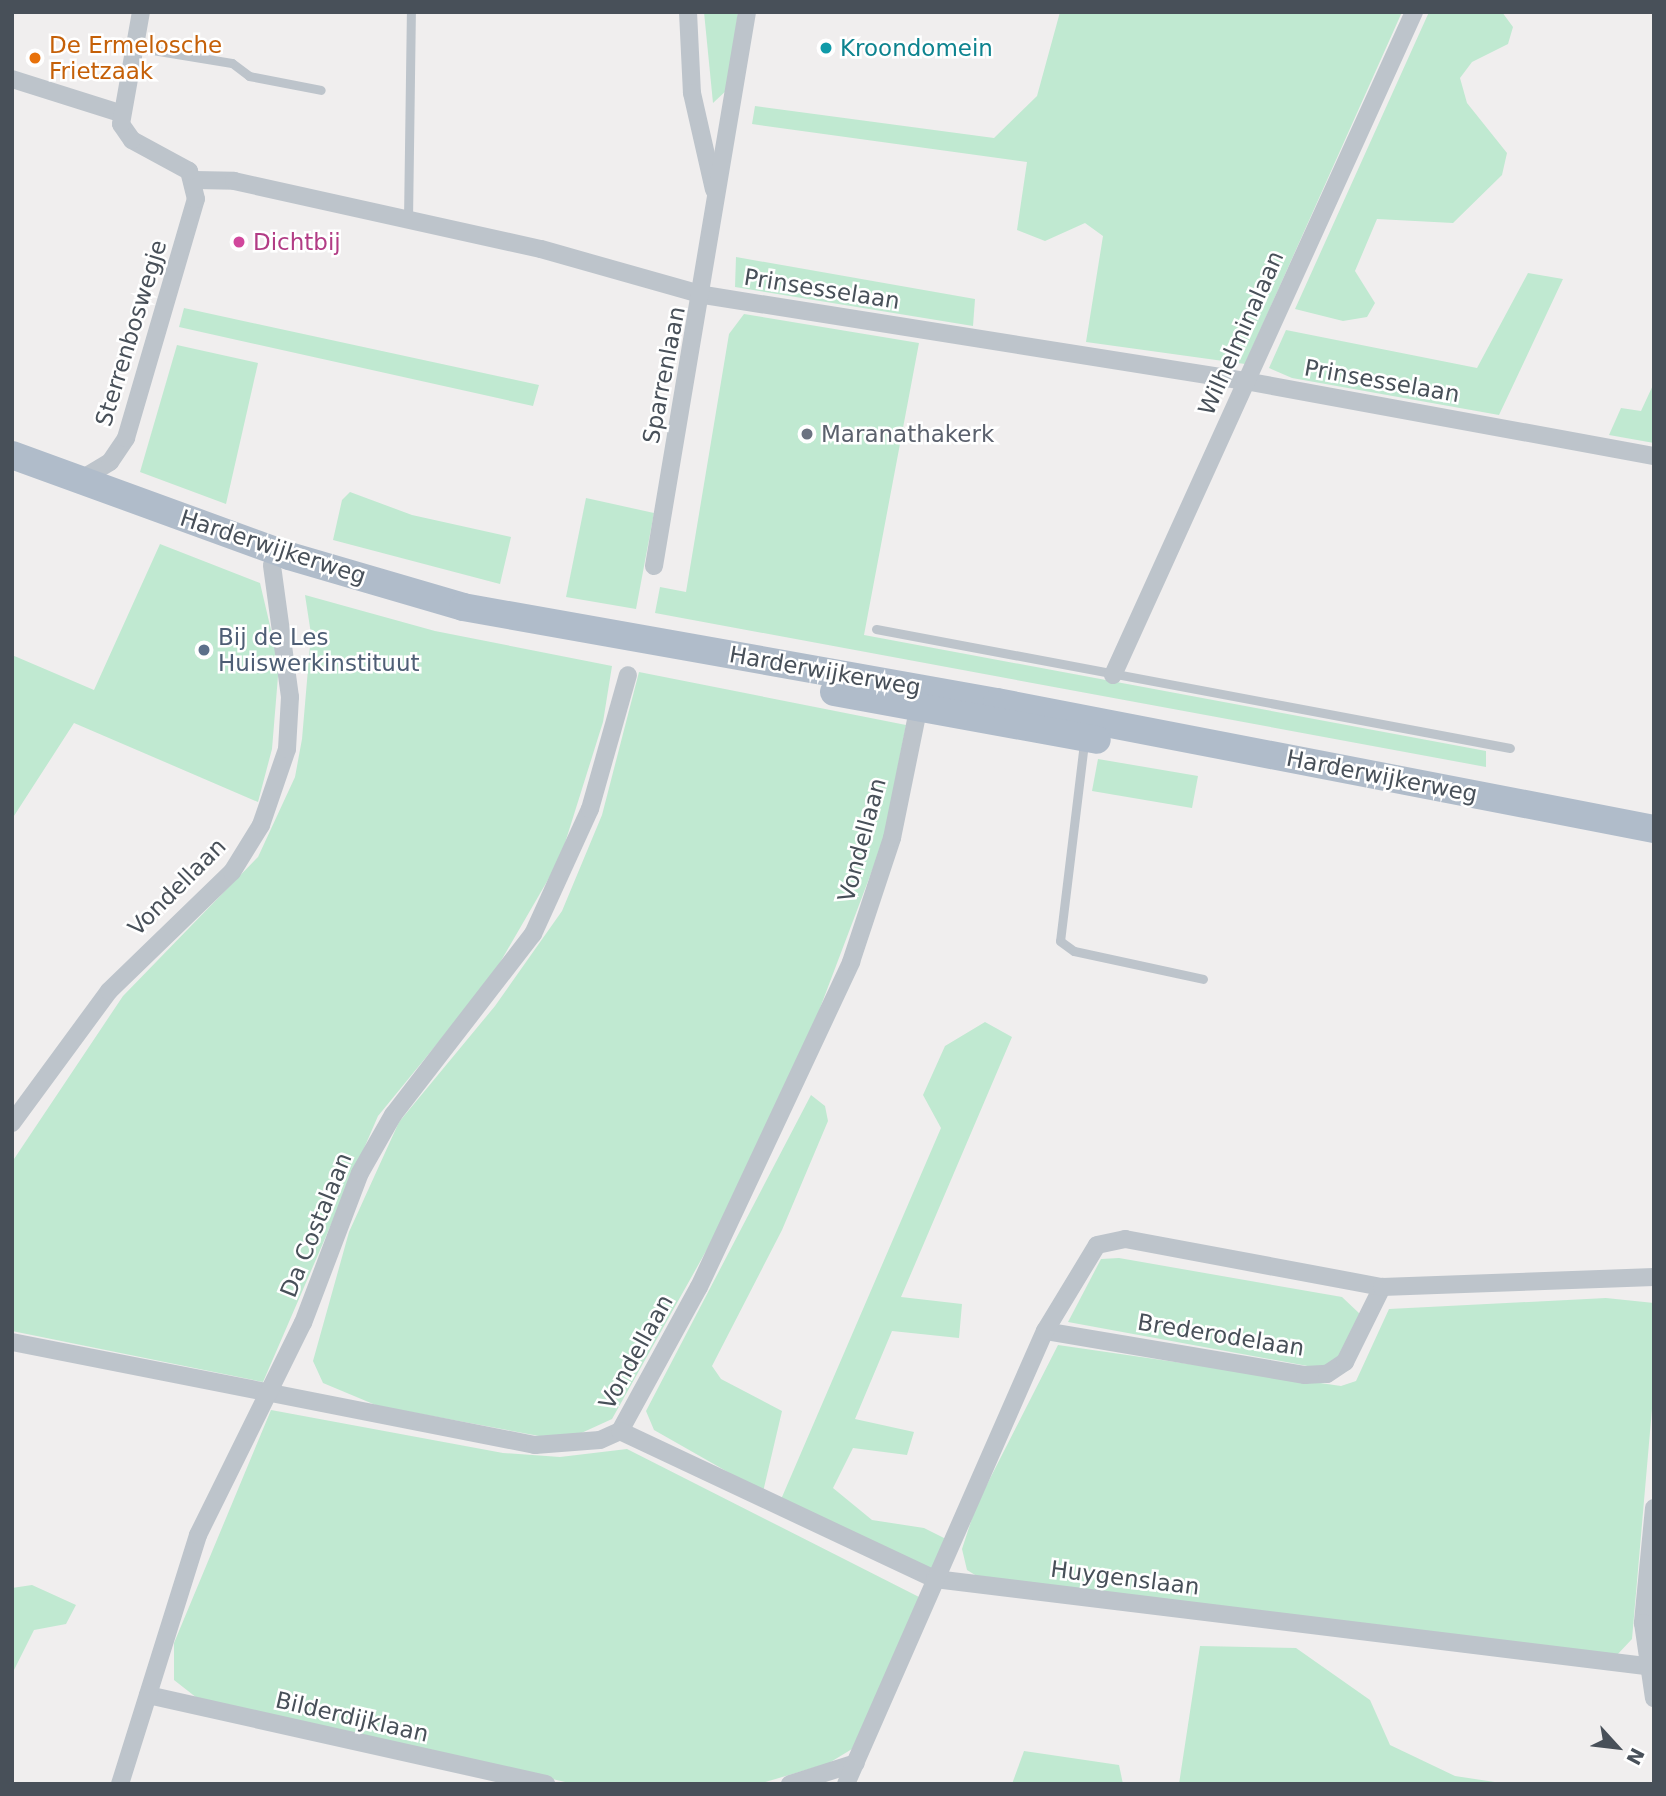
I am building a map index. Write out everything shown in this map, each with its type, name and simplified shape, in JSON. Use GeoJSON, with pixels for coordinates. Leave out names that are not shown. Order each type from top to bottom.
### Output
{"type":"FeatureCollection","features":[{"type":"Feature","properties":{"kind":"main road","name":"Harderwijkerweg"},"geometry":{"type":"LineString","coordinates":[[12,455],[289,555],[463,607],[1023,706],[1654,830]]}},
{"type":"Feature","properties":{"kind":"main road","name":"Harderwijkerweg"},"geometry":{"type":"LineString","coordinates":[[12,471],[272,565],[459,621],[1654,843]]}},
{"type":"Feature","properties":{"kind":"street"},"geometry":{"type":"LineString","coordinates":[[141,12],[120,113],[132,140],[178,162],[195,180]]}},
{"type":"Feature","properties":{"kind":"street","name":"Sparrenlaan"},"geometry":{"type":"LineString","coordinates":[[688,12],[692,93],[715,193]]}},
{"type":"Feature","properties":{"kind":"street","name":"Sparrenlaan"},"geometry":{"type":"LineString","coordinates":[[654,566],[704,295],[715,193],[737,97],[747,12]]}},
{"type":"Feature","properties":{"kind":"street","name":"Wilhelminalaan"},"geometry":{"type":"LineString","coordinates":[[1113,676],[1415,12]]}},
{"type":"Feature","properties":{"kind":"street"},"geometry":{"type":"LineString","coordinates":[[12,79],[120,113]]}},
{"type":"Feature","properties":{"kind":"street","name":"Prinsesselaan"},"geometry":{"type":"LineString","coordinates":[[195,180],[234,181],[408,220],[704,295],[1245,381],[1654,456]]}},
{"type":"Feature","properties":{"kind":"street","name":"Sterrenboswegje"},"geometry":{"type":"LineString","coordinates":[[80,480],[110,462],[126,438],[194,208],[195,180]]}},
{"type":"Feature","properties":{"kind":"street","name":"Vondellaan"},"geometry":{"type":"LineString","coordinates":[[12,1123],[109,991],[232,872],[261,825],[287,749],[290,697],[272,565]]}},
{"type":"Feature","properties":{"kind":"street","name":"Da Costalaan"},"geometry":{"type":"LineString","coordinates":[[120,1784],[198,1535],[303,1323],[360,1173],[393,1115],[526,944],[567,869],[628,676]]}},
{"type":"Feature","properties":{"kind":"street","name":"Vondellaan"},"geometry":{"type":"LineString","coordinates":[[12,1342],[270,1388],[535,1445],[569,1445],[620,1431],[785,1112],[851,962],[892,838],[916,720]]}},
{"type":"Feature","properties":{"kind":"street"},"geometry":{"type":"LineString","coordinates":[[846,1784],[1045,1331],[1097,1245],[1125,1240],[1382,1287],[1654,1277]]}},
{"type":"Feature","properties":{"kind":"street","name":"Brederodelaan"},"geometry":{"type":"LineString","coordinates":[[1045,1331],[1305,1375],[1327,1374],[1345,1362],[1382,1287]]}},
{"type":"Feature","properties":{"kind":"street","name":"Huygenslaan"},"geometry":{"type":"LineString","coordinates":[[620,1431],[935,1579],[1649,1667]]}},
{"type":"Feature","properties":{"kind":"street"},"geometry":{"type":"LineString","coordinates":[[1654,1508],[1649,1667],[1654,1698]]}},
{"type":"Feature","properties":{"kind":"street","name":"Bilderdijklaan"},"geometry":{"type":"LineString","coordinates":[[149,1695],[546,1784]]}},
{"type":"Feature","properties":{"kind":"street"},"geometry":{"type":"LineString","coordinates":[[790,1784],[856,1763]]}},
{"type":"Feature","properties":{"kind":"lane"},"geometry":{"type":"LineString","coordinates":[[408,220],[411,12]]}},
{"type":"Feature","properties":{"kind":"lane"},"geometry":{"type":"LineString","coordinates":[[134,47],[232,63],[249,76],[321,90]]}},
{"type":"Feature","properties":{"kind":"lane"},"geometry":{"type":"LineString","coordinates":[[876,629],[1113,676],[1510,748]]}},
{"type":"Feature","properties":{"kind":"lane"},"geometry":{"type":"LineString","coordinates":[[1084,737],[1060,941],[1074,951],[1203,979]]}},
{"type":"Feature","properties":{"kind":"green space"},"geometry":{"type":"Polygon","coordinates":[[[704,12],[738,12],[728,89],[713,103],[704,12]]]}},
{"type":"Feature","properties":{"kind":"green space"},"geometry":{"type":"Polygon","coordinates":[[[1060,12],[1402,12],[1245,364],[1086,342],[1103,236],[1085,223],[1045,241],[1017,230],[1027,162],[752,124],[755,106],[994,138],[1037,96],[1060,12]]]}},
{"type":"Feature","properties":{"kind":"green space"},"geometry":{"type":"Polygon","coordinates":[[[1429,12],[1502,12],[1513,27],[1508,44],[1472,62],[1460,78],[1467,103],[1507,153],[1502,175],[1453,223],[1377,219],[1355,271],[1375,303],[1367,317],[1343,321],[1295,309],[1429,12]]]}},
{"type":"Feature","properties":{"kind":"green space"},"geometry":{"type":"Polygon","coordinates":[[[736,257],[975,299],[973,326],[735,287],[736,257]]]}},
{"type":"Feature","properties":{"kind":"green space"},"geometry":{"type":"Polygon","coordinates":[[[1528,273],[1563,279],[1499,415],[1292,378],[1269,368],[1286,330],[1477,368],[1528,273]]]}},
{"type":"Feature","properties":{"kind":"green space"},"geometry":{"type":"Polygon","coordinates":[[[184,308],[539,385],[533,406],[179,327],[184,308]]]}},
{"type":"Feature","properties":{"kind":"green space"},"geometry":{"type":"Polygon","coordinates":[[[744,314],[919,343],[864,635],[1486,751],[1486,767],[655,613],[660,587],[686,592],[729,334],[744,314]]]}},
{"type":"Feature","properties":{"kind":"green space"},"geometry":{"type":"Polygon","coordinates":[[[177,345],[258,363],[226,504],[140,472],[177,345]]]}},
{"type":"Feature","properties":{"kind":"green space"},"geometry":{"type":"Polygon","coordinates":[[[1654,383],[1654,443],[1609,435],[1621,408],[1641,411],[1654,383]]]}},
{"type":"Feature","properties":{"kind":"green space"},"geometry":{"type":"Polygon","coordinates":[[[350,492],[412,515],[511,537],[500,584],[333,540],[342,500],[350,492]]]}},
{"type":"Feature","properties":{"kind":"green space"},"geometry":{"type":"Polygon","coordinates":[[[586,498],[654,513],[636,609],[566,597],[586,498]]]}},
{"type":"Feature","properties":{"kind":"green space"},"geometry":{"type":"Polygon","coordinates":[[[160,544],[260,583],[279,664],[272,749],[258,802],[74,723],[12,819],[12,655],[94,690],[160,544]]]}},
{"type":"Feature","properties":{"kind":"green space"},"geometry":{"type":"Polygon","coordinates":[[[305,595],[435,631],[612,666],[603,722],[560,859],[491,978],[378,1116],[263,1382],[12,1331],[12,1162],[123,996],[258,857],[295,777],[302,739],[311,634],[305,595]]]}},
{"type":"Feature","properties":{"kind":"green space"},"geometry":{"type":"Polygon","coordinates":[[[639,672],[906,725],[884,839],[800,1061],[715,1235],[612,1419],[577,1435],[539,1436],[378,1406],[323,1383],[313,1361],[349,1232],[399,1122],[495,1006],[562,911],[602,815],[639,672]]]}},
{"type":"Feature","properties":{"kind":"green space"},"geometry":{"type":"Polygon","coordinates":[[[1098,759],[1198,776],[1192,808],[1092,791],[1098,759]]]}},
{"type":"Feature","properties":{"kind":"green space"},"geometry":{"type":"Polygon","coordinates":[[[985,1022],[1012,1037],[901,1297],[962,1304],[959,1338],[892,1331],[855,1419],[914,1432],[907,1455],[853,1448],[833,1488],[872,1520],[924,1528],[946,1539],[932,1570],[779,1504],[941,1128],[923,1095],[945,1046],[985,1022]]]}},
{"type":"Feature","properties":{"kind":"green space"},"geometry":{"type":"Polygon","coordinates":[[[811,1095],[825,1106],[828,1121],[782,1230],[712,1366],[721,1379],[782,1411],[763,1492],[654,1430],[646,1411],[811,1095]]]}},
{"type":"Feature","properties":{"kind":"green space"},"geometry":{"type":"Polygon","coordinates":[[[1119,1258],[1342,1297],[1360,1314],[1356,1332],[1333,1364],[1313,1367],[1068,1322],[1101,1259],[1119,1258]]]}},
{"type":"Feature","properties":{"kind":"green space"},"geometry":{"type":"Polygon","coordinates":[[[1606,1298],[1654,1303],[1654,1386],[1632,1639],[1616,1656],[980,1578],[967,1570],[962,1549],[976,1506],[1058,1345],[1341,1386],[1356,1381],[1389,1309],[1606,1298]]]}},
{"type":"Feature","properties":{"kind":"green space"},"geometry":{"type":"Polygon","coordinates":[[[271,1410],[503,1453],[560,1457],[627,1449],[921,1598],[852,1749],[829,1763],[759,1784],[574,1784],[197,1698],[174,1680],[174,1643],[271,1410]]]}},
{"type":"Feature","properties":{"kind":"green space"},"geometry":{"type":"Polygon","coordinates":[[[32,1585],[76,1605],[66,1624],[34,1630],[12,1674],[12,1588],[32,1585]]]}},
{"type":"Feature","properties":{"kind":"green space"},"geometry":{"type":"Polygon","coordinates":[[[1200,1646],[1296,1648],[1370,1700],[1390,1745],[1455,1776],[1508,1784],[1179,1784],[1200,1646]]]}},
{"type":"Feature","properties":{"kind":"green space"},"geometry":{"type":"Polygon","coordinates":[[[1024,1751],[1119,1765],[1123,1784],[1012,1784],[1024,1751]]]}},
{"type":"Feature","properties":{"kind":"place","name":"Kroondomein"},"geometry":{"type":"Point","coordinates":[826,48]}},
{"type":"Feature","properties":{"kind":"place","name":"De Ermelosche Frietzaak"},"geometry":{"type":"Point","coordinates":[35,58]}},
{"type":"Feature","properties":{"kind":"place","name":"Dichtbij"},"geometry":{"type":"Point","coordinates":[239,242]}},
{"type":"Feature","properties":{"kind":"place","name":"Maranathakerk"},"geometry":{"type":"Point","coordinates":[807,434]}},
{"type":"Feature","properties":{"kind":"place","name":"Bij de Les Huiswerkinstituut"},"geometry":{"type":"Point","coordinates":[204,650]}}]}
